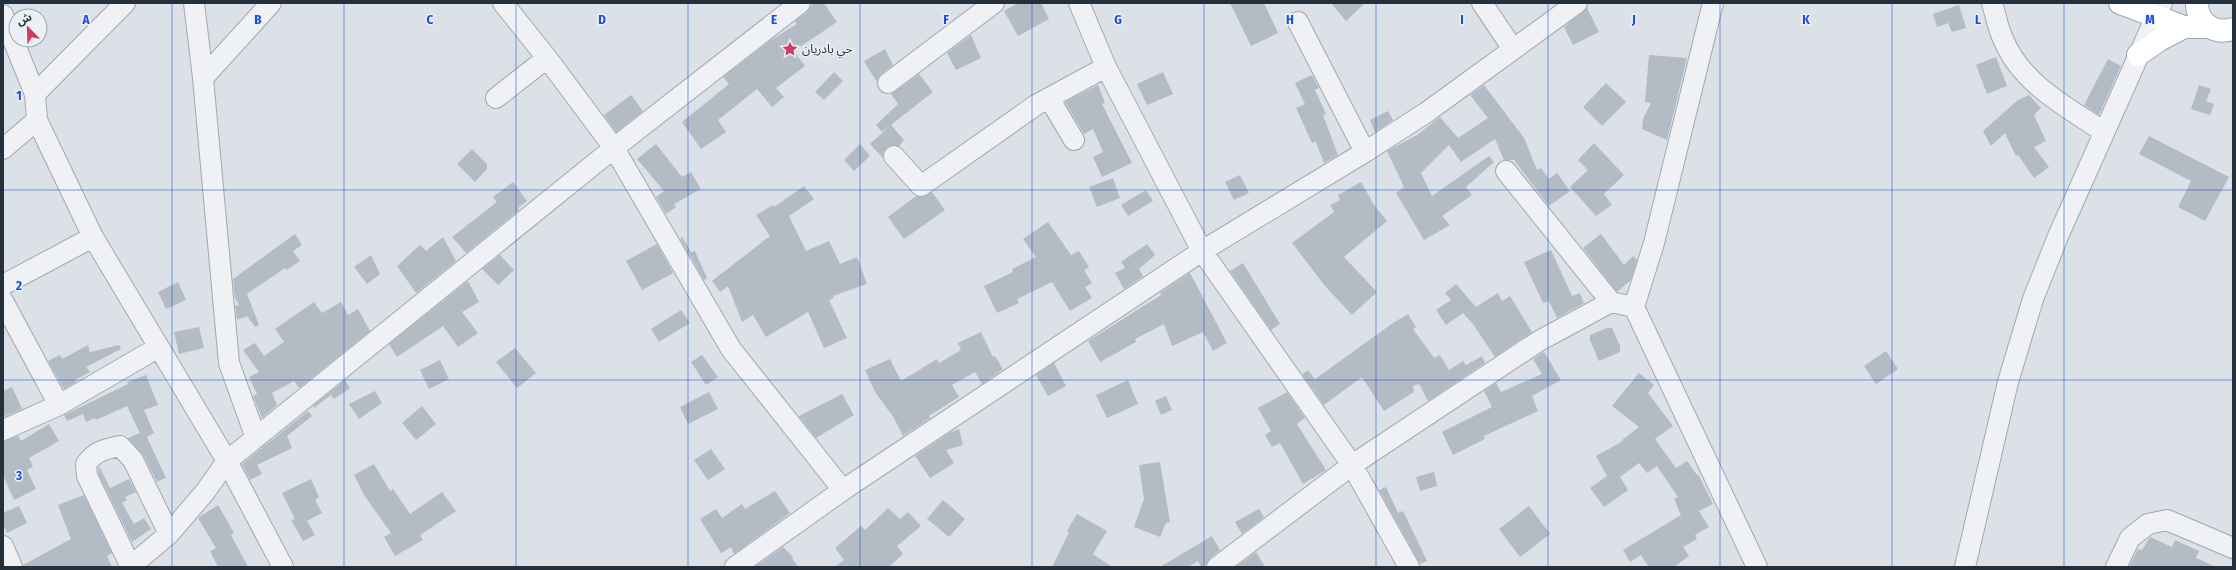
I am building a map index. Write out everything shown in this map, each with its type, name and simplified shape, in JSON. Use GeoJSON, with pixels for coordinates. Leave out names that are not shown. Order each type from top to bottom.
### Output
{"type":"FeatureCollection","features":[{"type":"Feature","properties":{"kind":"main road"},"geometry":{"type":"LineString","coordinates":[[2120,3],[2158,10],[2184,27]]}},
{"type":"Feature","properties":{"kind":"main road"},"geometry":{"type":"LineString","coordinates":[[2198,3],[2198,13],[2202,21],[2209,27],[2216,30],[2233,29]]}},
{"type":"Feature","properties":{"kind":"main road"},"geometry":{"type":"LineString","coordinates":[[2138,55],[2160,40],[2184,27],[2209,27]]}},
{"type":"Feature","properties":{"kind":"street"},"geometry":{"type":"LineString","coordinates":[[35,94],[124,3]]}},
{"type":"Feature","properties":{"kind":"street"},"geometry":{"type":"LineString","coordinates":[[194,3],[228,363],[256,438]]}},
{"type":"Feature","properties":{"kind":"street"},"geometry":{"type":"LineString","coordinates":[[202,78],[271,3]]}},
{"type":"Feature","properties":{"kind":"street"},"geometry":{"type":"LineString","coordinates":[[503,3],[547,58],[614,148],[731,349],[843,490]]}},
{"type":"Feature","properties":{"kind":"street"},"geometry":{"type":"LineString","coordinates":[[169,534],[133,460],[127,452],[120,446],[100,450],[91,457],[86,464],[87,476],[131,567],[169,534],[205,492],[227,461],[614,148],[800,3]]}},
{"type":"Feature","properties":{"kind":"street"},"geometry":{"type":"LineString","coordinates":[[888,83],[994,3]]}},
{"type":"Feature","properties":{"kind":"street"},"geometry":{"type":"LineString","coordinates":[[1079,3],[1106,67],[1202,250],[1352,465],[1409,567]]}},
{"type":"Feature","properties":{"kind":"street"},"geometry":{"type":"LineString","coordinates":[[1482,3],[1513,49]]}},
{"type":"Feature","properties":{"kind":"street"},"geometry":{"type":"LineString","coordinates":[[735,567],[843,490],[1202,250],[1365,152],[1427,112],[1577,3]]}},
{"type":"Feature","properties":{"kind":"street"},"geometry":{"type":"LineString","coordinates":[[1713,3],[1654,243],[1634,307],[1757,567]]}},
{"type":"Feature","properties":{"kind":"street"},"geometry":{"type":"LineString","coordinates":[[1992,3],[2004,41],[2026,76],[2042,90],[2104,132]]}},
{"type":"Feature","properties":{"kind":"street"},"geometry":{"type":"LineString","coordinates":[[1965,567],[2008,382],[2024,326],[2051,251],[2158,10]]}},
{"type":"Feature","properties":{"kind":"street"},"geometry":{"type":"LineString","coordinates":[[3,15],[35,94],[37,120],[93,237],[227,461],[283,567]]}},
{"type":"Feature","properties":{"kind":"street"},"geometry":{"type":"LineString","coordinates":[[1298,22],[1365,152]]}},
{"type":"Feature","properties":{"kind":"street"},"geometry":{"type":"LineString","coordinates":[[496,98],[547,58]]}},
{"type":"Feature","properties":{"kind":"street"},"geometry":{"type":"LineString","coordinates":[[894,156],[921,186],[1013,120],[1049,98],[1106,67]]}},
{"type":"Feature","properties":{"kind":"street"},"geometry":{"type":"LineString","coordinates":[[1049,98],[1074,140]]}},
{"type":"Feature","properties":{"kind":"street"},"geometry":{"type":"LineString","coordinates":[[3,149],[37,120]]}},
{"type":"Feature","properties":{"kind":"street"},"geometry":{"type":"LineString","coordinates":[[1506,171],[1611,302],[1634,307]]}},
{"type":"Feature","properties":{"kind":"street"},"geometry":{"type":"LineString","coordinates":[[3,284],[93,237]]}},
{"type":"Feature","properties":{"kind":"street"},"geometry":{"type":"LineString","coordinates":[[3,301],[59,405]]}},
{"type":"Feature","properties":{"kind":"street"},"geometry":{"type":"LineString","coordinates":[[1217,567],[1352,465],[1539,341],[1611,302]]}},
{"type":"Feature","properties":{"kind":"street"},"geometry":{"type":"LineString","coordinates":[[3,430],[59,405],[159,347]]}},
{"type":"Feature","properties":{"kind":"street"},"geometry":{"type":"LineString","coordinates":[[2116,567],[2130,538],[2148,524],[2167,520],[2233,548]]}},
{"type":"Feature","properties":{"kind":"street"},"geometry":{"type":"LineString","coordinates":[[3,546],[12,567]]}},
{"type":"Feature","properties":{"kind":"building"},"geometry":{"type":"Polygon","coordinates":[[[813,3],[824,3],[837,22],[794,51],[805,66],[776,88],[784,97],[772,107],[757,89],[718,120],[726,132],[701,149],[682,122],[729,84],[723,77],[771,40],[797,24],[795,21],[807,12],[813,3]]]}},
{"type":"Feature","properties":{"kind":"building"},"geometry":{"type":"Polygon","coordinates":[[[1018,3],[1041,3],[1049,19],[1018,36],[1004,11],[1018,3]]]}},
{"type":"Feature","properties":{"kind":"building"},"geometry":{"type":"Polygon","coordinates":[[[1230,3],[1264,3],[1278,33],[1251,46],[1230,3]]]}},
{"type":"Feature","properties":{"kind":"building"},"geometry":{"type":"Polygon","coordinates":[[[1331,3],[1365,3],[1346,21],[1331,3]]]}},
{"type":"Feature","properties":{"kind":"building"},"geometry":{"type":"Polygon","coordinates":[[[1959,5],[1966,28],[1952,32],[1948,23],[1937,27],[1933,14],[1959,5]]]}},
{"type":"Feature","properties":{"kind":"building"},"geometry":{"type":"Polygon","coordinates":[[[1587,8],[1599,32],[1573,45],[1564,27],[1587,8]]]}},
{"type":"Feature","properties":{"kind":"building"},"geometry":{"type":"Polygon","coordinates":[[[971,35],[981,58],[956,70],[947,53],[971,35]]]}},
{"type":"Feature","properties":{"kind":"building"},"geometry":{"type":"Polygon","coordinates":[[[885,49],[893,65],[881,74],[876,81],[864,61],[885,49]]]}},
{"type":"Feature","properties":{"kind":"building"},"geometry":{"type":"Polygon","coordinates":[[[1649,55],[1687,58],[1667,140],[1642,129],[1643,119],[1651,103],[1645,102],[1649,55]]]}},
{"type":"Feature","properties":{"kind":"building"},"geometry":{"type":"Polygon","coordinates":[[[1996,57],[2007,86],[1987,94],[1976,65],[1996,57]]]}},
{"type":"Feature","properties":{"kind":"building"},"geometry":{"type":"Polygon","coordinates":[[[2108,59],[2121,66],[2099,115],[2084,105],[2108,59]]]}},
{"type":"Feature","properties":{"kind":"building"},"geometry":{"type":"Polygon","coordinates":[[[834,72],[843,81],[824,100],[815,92],[834,72]]]}},
{"type":"Feature","properties":{"kind":"building"},"geometry":{"type":"Polygon","coordinates":[[[1163,72],[1173,94],[1147,105],[1137,84],[1163,72]]]}},
{"type":"Feature","properties":{"kind":"building"},"geometry":{"type":"Polygon","coordinates":[[[919,74],[933,92],[882,132],[876,125],[898,104],[891,94],[919,74]]]}},
{"type":"Feature","properties":{"kind":"building"},"geometry":{"type":"Polygon","coordinates":[[[1312,75],[1319,88],[1315,90],[1326,114],[1323,115],[1338,155],[1324,163],[1316,142],[1312,143],[1296,108],[1305,104],[1295,83],[1312,75]]]}},
{"type":"Feature","properties":{"kind":"building"},"geometry":{"type":"Polygon","coordinates":[[[1606,83],[1626,102],[1602,126],[1583,107],[1606,83]]]}},
{"type":"Feature","properties":{"kind":"building"},"geometry":{"type":"Polygon","coordinates":[[[1098,85],[1105,103],[1102,104],[1132,163],[1102,177],[1093,157],[1103,152],[1093,129],[1084,134],[1065,102],[1098,85]]]}},
{"type":"Feature","properties":{"kind":"building"},"geometry":{"type":"Polygon","coordinates":[[[1484,85],[1524,138],[1537,170],[1541,168],[1549,179],[1557,173],[1570,191],[1549,206],[1514,160],[1504,160],[1495,139],[1461,162],[1449,145],[1421,173],[1432,196],[1489,156],[1494,162],[1466,187],[1472,195],[1442,216],[1450,225],[1424,240],[1396,193],[1404,187],[1387,151],[1417,135],[1440,117],[1458,138],[1488,118],[1470,95],[1484,85]]]}},
{"type":"Feature","properties":{"kind":"building"},"geometry":{"type":"Polygon","coordinates":[[[2199,85],[2211,89],[2206,101],[2214,104],[2210,115],[2191,109],[2199,85]]]}},
{"type":"Feature","properties":{"kind":"building"},"geometry":{"type":"Polygon","coordinates":[[[631,95],[643,111],[616,132],[604,115],[631,95]]]}},
{"type":"Feature","properties":{"kind":"building"},"geometry":{"type":"Polygon","coordinates":[[[2029,95],[2041,108],[2034,115],[2046,141],[2034,147],[2049,167],[2034,178],[2018,155],[2016,156],[2005,133],[1991,146],[1983,131],[2018,100],[2029,95]]]}},
{"type":"Feature","properties":{"kind":"building"},"geometry":{"type":"Polygon","coordinates":[[[1388,111],[1393,120],[1375,132],[1370,120],[1388,111]]]}},
{"type":"Feature","properties":{"kind":"building"},"geometry":{"type":"Polygon","coordinates":[[[891,125],[904,140],[899,146],[892,145],[887,147],[883,152],[883,158],[870,144],[891,125]]]}},
{"type":"Feature","properties":{"kind":"building"},"geometry":{"type":"Polygon","coordinates":[[[2149,136],[2229,177],[2205,221],[2178,207],[2191,181],[2139,154],[2149,136]]]}},
{"type":"Feature","properties":{"kind":"building"},"geometry":{"type":"Polygon","coordinates":[[[1594,143],[1624,175],[1604,194],[1612,205],[1596,216],[1570,187],[1588,170],[1578,160],[1594,143]]]}},
{"type":"Feature","properties":{"kind":"building"},"geometry":{"type":"Polygon","coordinates":[[[656,144],[682,177],[691,172],[701,189],[674,204],[676,207],[666,214],[656,197],[664,191],[637,159],[656,144]]]}},
{"type":"Feature","properties":{"kind":"building"},"geometry":{"type":"Polygon","coordinates":[[[860,144],[870,156],[854,171],[844,160],[860,144]]]}},
{"type":"Feature","properties":{"kind":"building"},"geometry":{"type":"Polygon","coordinates":[[[472,149],[487,164],[487,169],[475,182],[457,164],[472,149]]]}},
{"type":"Feature","properties":{"kind":"building"},"geometry":{"type":"Polygon","coordinates":[[[1240,175],[1249,193],[1234,200],[1225,182],[1240,175]]]}},
{"type":"Feature","properties":{"kind":"building"},"geometry":{"type":"Polygon","coordinates":[[[1113,178],[1120,198],[1097,207],[1089,187],[1113,178]]]}},
{"type":"Feature","properties":{"kind":"building"},"geometry":{"type":"Polygon","coordinates":[[[513,182],[527,201],[518,208],[519,210],[466,253],[452,237],[497,202],[493,197],[513,182]]]}},
{"type":"Feature","properties":{"kind":"building"},"geometry":{"type":"Polygon","coordinates":[[[1361,182],[1374,205],[1387,221],[1344,257],[1377,292],[1352,315],[1325,286],[1292,243],[1334,212],[1330,205],[1340,200],[1338,195],[1361,182]]]}},
{"type":"Feature","properties":{"kind":"building"},"geometry":{"type":"Polygon","coordinates":[[[804,186],[814,199],[789,216],[806,251],[829,241],[840,264],[857,257],[867,284],[833,296],[834,298],[829,300],[847,338],[824,348],[808,312],[766,337],[753,315],[742,322],[728,286],[720,292],[712,281],[770,236],[756,215],[773,205],[774,207],[804,186]]]}},
{"type":"Feature","properties":{"kind":"building"},"geometry":{"type":"Polygon","coordinates":[[[1146,190],[1153,201],[1128,216],[1121,205],[1146,190]]]}},
{"type":"Feature","properties":{"kind":"building"},"geometry":{"type":"Polygon","coordinates":[[[932,192],[945,210],[904,239],[888,217],[916,196],[923,197],[932,192]]]}},
{"type":"Feature","properties":{"kind":"building"},"geometry":{"type":"Polygon","coordinates":[[[1048,222],[1071,255],[1079,251],[1089,267],[1084,270],[1092,283],[1085,287],[1092,298],[1070,311],[1052,282],[1017,299],[1019,303],[997,313],[984,286],[1013,272],[1012,269],[1036,257],[1023,239],[1048,222]]]}},
{"type":"Feature","properties":{"kind":"building"},"geometry":{"type":"Polygon","coordinates":[[[295,234],[302,245],[293,251],[300,261],[287,270],[285,268],[247,294],[259,325],[255,327],[247,316],[237,320],[235,306],[239,305],[235,298],[233,279],[295,234]]]}},
{"type":"Feature","properties":{"kind":"building"},"geometry":{"type":"Polygon","coordinates":[[[1601,234],[1624,265],[1633,256],[1637,260],[1631,280],[1617,292],[1583,248],[1601,234]]]}},
{"type":"Feature","properties":{"kind":"building"},"geometry":{"type":"Polygon","coordinates":[[[443,237],[456,261],[416,293],[397,266],[420,245],[426,251],[443,237]]]}},
{"type":"Feature","properties":{"kind":"building"},"geometry":{"type":"Polygon","coordinates":[[[682,237],[691,252],[695,251],[707,278],[704,280],[680,238],[682,237]]]}},
{"type":"Feature","properties":{"kind":"building"},"geometry":{"type":"Polygon","coordinates":[[[657,244],[673,273],[642,290],[626,261],[657,244]]]}},
{"type":"Feature","properties":{"kind":"building"},"geometry":{"type":"Polygon","coordinates":[[[1147,244],[1155,255],[1139,269],[1143,276],[1124,289],[1115,273],[1125,268],[1121,262],[1147,244]]]}},
{"type":"Feature","properties":{"kind":"building"},"geometry":{"type":"Polygon","coordinates":[[[1551,250],[1572,296],[1580,293],[1584,303],[1557,318],[1549,301],[1543,303],[1524,262],[1551,250]]]}},
{"type":"Feature","properties":{"kind":"building"},"geometry":{"type":"Polygon","coordinates":[[[371,255],[380,274],[367,284],[354,267],[371,255]]]}},
{"type":"Feature","properties":{"kind":"building"},"geometry":{"type":"Polygon","coordinates":[[[500,255],[514,270],[498,285],[482,269],[500,255]]]}},
{"type":"Feature","properties":{"kind":"building"},"geometry":{"type":"Polygon","coordinates":[[[1243,263],[1280,324],[1271,330],[1230,271],[1243,263]]]}},
{"type":"Feature","properties":{"kind":"building"},"geometry":{"type":"Polygon","coordinates":[[[1190,273],[1227,343],[1213,351],[1203,332],[1172,346],[1164,324],[1135,339],[1136,342],[1100,362],[1088,341],[1161,295],[1160,293],[1190,273]]]}},
{"type":"Feature","properties":{"kind":"building"},"geometry":{"type":"Polygon","coordinates":[[[468,281],[479,302],[462,312],[478,333],[458,347],[443,326],[397,357],[389,344],[468,281]]]}},
{"type":"Feature","properties":{"kind":"building"},"geometry":{"type":"Polygon","coordinates":[[[178,282],[186,300],[166,309],[158,292],[178,282]]]}},
{"type":"Feature","properties":{"kind":"building"},"geometry":{"type":"Polygon","coordinates":[[[1456,284],[1476,307],[1498,293],[1502,301],[1510,296],[1532,332],[1495,357],[1473,324],[1463,313],[1446,325],[1436,310],[1451,300],[1445,293],[1456,284]]]}},
{"type":"Feature","properties":{"kind":"building"},"geometry":{"type":"Polygon","coordinates":[[[314,302],[322,313],[341,302],[348,315],[358,309],[370,331],[299,388],[294,381],[272,393],[277,405],[262,418],[253,396],[257,394],[249,377],[259,372],[243,350],[255,343],[264,356],[284,342],[275,329],[314,302]]]}},
{"type":"Feature","properties":{"kind":"building"},"geometry":{"type":"Polygon","coordinates":[[[681,310],[690,323],[659,342],[651,329],[681,310]]]}},
{"type":"Feature","properties":{"kind":"building"},"geometry":{"type":"Polygon","coordinates":[[[1408,314],[1416,327],[1413,329],[1434,358],[1440,355],[1449,370],[1463,361],[1466,365],[1482,356],[1485,363],[1428,401],[1419,384],[1413,386],[1414,392],[1384,411],[1362,377],[1324,405],[1302,374],[1308,370],[1315,379],[1393,323],[1408,314]]]}},
{"type":"Feature","properties":{"kind":"building"},"geometry":{"type":"Polygon","coordinates":[[[199,327],[204,348],[179,354],[174,332],[199,327]]]}},
{"type":"Feature","properties":{"kind":"building"},"geometry":{"type":"Polygon","coordinates":[[[1607,328],[1612,328],[1620,346],[1620,352],[1599,361],[1590,340],[1590,335],[1607,328]]]}},
{"type":"Feature","properties":{"kind":"building"},"geometry":{"type":"Polygon","coordinates":[[[981,332],[993,357],[995,356],[1003,369],[982,384],[975,372],[952,385],[959,397],[929,416],[930,418],[903,436],[894,418],[875,392],[865,370],[890,359],[901,381],[937,359],[939,363],[961,350],[958,343],[981,332]]]}},
{"type":"Feature","properties":{"kind":"building"},"geometry":{"type":"Polygon","coordinates":[[[88,345],[90,352],[119,345],[121,349],[86,367],[90,372],[75,380],[76,382],[64,389],[48,361],[60,355],[62,359],[88,345]]]}},
{"type":"Feature","properties":{"kind":"building"},"geometry":{"type":"Polygon","coordinates":[[[515,348],[536,373],[517,388],[496,362],[515,348]]]}},
{"type":"Feature","properties":{"kind":"building"},"geometry":{"type":"Polygon","coordinates":[[[1886,351],[1898,369],[1876,384],[1864,366],[1886,351]]]}},
{"type":"Feature","properties":{"kind":"building"},"geometry":{"type":"Polygon","coordinates":[[[1544,352],[1561,380],[1532,396],[1538,411],[1484,436],[1485,439],[1453,455],[1442,432],[1492,407],[1484,391],[1496,383],[1501,392],[1542,374],[1533,359],[1544,352]]]}},
{"type":"Feature","properties":{"kind":"building"},"geometry":{"type":"Polygon","coordinates":[[[702,355],[718,377],[706,385],[691,362],[702,355]]]}},
{"type":"Feature","properties":{"kind":"building"},"geometry":{"type":"Polygon","coordinates":[[[440,360],[449,379],[429,389],[420,370],[440,360]]]}},
{"type":"Feature","properties":{"kind":"building"},"geometry":{"type":"Polygon","coordinates":[[[1054,363],[1066,386],[1048,396],[1036,375],[1054,363]]]}},
{"type":"Feature","properties":{"kind":"building"},"geometry":{"type":"Polygon","coordinates":[[[1639,373],[1654,385],[1648,393],[1673,426],[1655,439],[1676,468],[1687,461],[1697,475],[1698,474],[1713,504],[1699,511],[1709,527],[1695,535],[1697,539],[1683,547],[1689,556],[1674,567],[1649,567],[1641,555],[1630,562],[1623,550],[1681,515],[1674,499],[1678,497],[1657,466],[1647,473],[1639,463],[1620,477],[1628,490],[1604,507],[1590,488],[1607,476],[1596,456],[1623,441],[1622,440],[1639,427],[1612,406],[1639,373]]]}},
{"type":"Feature","properties":{"kind":"building"},"geometry":{"type":"Polygon","coordinates":[[[146,375],[158,405],[144,410],[154,433],[147,437],[166,478],[157,482],[143,455],[128,438],[140,433],[127,406],[96,420],[95,418],[86,422],[83,414],[67,421],[64,415],[128,384],[127,382],[146,375]]]}},
{"type":"Feature","properties":{"kind":"building"},"geometry":{"type":"Polygon","coordinates":[[[345,380],[350,388],[334,399],[331,395],[314,408],[313,406],[345,380]]]}},
{"type":"Feature","properties":{"kind":"building"},"geometry":{"type":"Polygon","coordinates":[[[1128,380],[1138,404],[1107,418],[1096,395],[1128,380]]]}},
{"type":"Feature","properties":{"kind":"building"},"geometry":{"type":"Polygon","coordinates":[[[12,387],[22,409],[3,417],[3,391],[12,387]]]}},
{"type":"Feature","properties":{"kind":"building"},"geometry":{"type":"Polygon","coordinates":[[[375,391],[382,403],[359,419],[349,404],[375,391]]]}},
{"type":"Feature","properties":{"kind":"building"},"geometry":{"type":"Polygon","coordinates":[[[709,392],[718,409],[688,424],[680,407],[709,392]]]}},
{"type":"Feature","properties":{"kind":"building"},"geometry":{"type":"Polygon","coordinates":[[[1287,392],[1305,418],[1297,424],[1326,470],[1303,484],[1280,443],[1272,447],[1265,435],[1271,431],[1258,408],[1287,392]]]}},
{"type":"Feature","properties":{"kind":"building"},"geometry":{"type":"Polygon","coordinates":[[[842,394],[854,415],[816,438],[799,416],[842,394]]]}},
{"type":"Feature","properties":{"kind":"building"},"geometry":{"type":"Polygon","coordinates":[[[1166,396],[1172,410],[1161,415],[1155,401],[1166,396]]]}},
{"type":"Feature","properties":{"kind":"building"},"geometry":{"type":"Polygon","coordinates":[[[422,406],[436,424],[416,440],[402,423],[422,406]]]}},
{"type":"Feature","properties":{"kind":"building"},"geometry":{"type":"Polygon","coordinates":[[[308,411],[312,416],[287,436],[292,448],[257,465],[262,474],[250,480],[242,464],[308,411]]]}},
{"type":"Feature","properties":{"kind":"building"},"geometry":{"type":"Polygon","coordinates":[[[49,424],[59,441],[29,458],[33,467],[27,470],[36,489],[14,500],[3,475],[3,441],[18,436],[21,441],[49,424]]]}},
{"type":"Feature","properties":{"kind":"building"},"geometry":{"type":"Polygon","coordinates":[[[959,429],[963,445],[946,450],[954,463],[930,478],[915,456],[951,432],[959,429]]]}},
{"type":"Feature","properties":{"kind":"building"},"geometry":{"type":"Polygon","coordinates":[[[711,449],[725,469],[708,480],[694,460],[711,449]]]}},
{"type":"Feature","properties":{"kind":"building"},"geometry":{"type":"Polygon","coordinates":[[[1160,462],[1170,522],[1166,523],[1160,537],[1134,527],[1144,499],[1139,465],[1160,462]]]}},
{"type":"Feature","properties":{"kind":"building"},"geometry":{"type":"Polygon","coordinates":[[[374,464],[390,491],[393,489],[410,514],[442,492],[456,511],[420,535],[423,540],[395,556],[384,537],[391,533],[364,495],[354,475],[374,464]]]}},
{"type":"Feature","properties":{"kind":"building"},"geometry":{"type":"Polygon","coordinates":[[[99,466],[110,488],[129,479],[136,492],[125,497],[127,500],[122,503],[134,524],[144,518],[151,529],[132,542],[98,473],[99,466]]]}},
{"type":"Feature","properties":{"kind":"building"},"geometry":{"type":"Polygon","coordinates":[[[1434,472],[1437,486],[1420,491],[1416,477],[1434,472]]]}},
{"type":"Feature","properties":{"kind":"building"},"geometry":{"type":"Polygon","coordinates":[[[311,479],[319,497],[315,500],[322,513],[307,521],[315,535],[303,541],[291,520],[295,519],[282,493],[311,479]]]}},
{"type":"Feature","properties":{"kind":"building"},"geometry":{"type":"Polygon","coordinates":[[[1386,487],[1398,513],[1403,511],[1427,561],[1420,564],[1379,490],[1386,487]]]}},
{"type":"Feature","properties":{"kind":"building"},"geometry":{"type":"Polygon","coordinates":[[[775,491],[790,513],[734,554],[731,547],[721,553],[700,519],[716,509],[722,518],[742,504],[745,509],[775,491]]]}},
{"type":"Feature","properties":{"kind":"building"},"geometry":{"type":"Polygon","coordinates":[[[84,495],[112,553],[107,556],[112,567],[23,567],[23,565],[71,539],[58,505],[84,495]]]}},
{"type":"Feature","properties":{"kind":"building"},"geometry":{"type":"Polygon","coordinates":[[[943,500],[965,519],[949,537],[927,519],[943,500]]]}},
{"type":"Feature","properties":{"kind":"building"},"geometry":{"type":"Polygon","coordinates":[[[218,505],[234,533],[231,535],[248,567],[218,567],[210,551],[216,548],[198,518],[218,505]]]}},
{"type":"Feature","properties":{"kind":"building"},"geometry":{"type":"Polygon","coordinates":[[[19,506],[27,523],[7,533],[3,524],[3,513],[19,506]]]}},
{"type":"Feature","properties":{"kind":"building"},"geometry":{"type":"Polygon","coordinates":[[[1529,506],[1550,534],[1520,557],[1499,529],[1529,506]]]}},
{"type":"Feature","properties":{"kind":"building"},"geometry":{"type":"Polygon","coordinates":[[[888,508],[900,519],[908,512],[921,526],[897,546],[903,554],[889,567],[835,567],[844,560],[835,548],[861,526],[865,530],[888,508]]]}},
{"type":"Feature","properties":{"kind":"building"},"geometry":{"type":"Polygon","coordinates":[[[1259,509],[1264,517],[1242,534],[1235,522],[1259,509]]]}},
{"type":"Feature","properties":{"kind":"building"},"geometry":{"type":"Polygon","coordinates":[[[1077,514],[1107,531],[1093,554],[1112,567],[1052,567],[1069,532],[1067,531],[1077,514]]]}},
{"type":"Feature","properties":{"kind":"building"},"geometry":{"type":"Polygon","coordinates":[[[1212,536],[1220,550],[1210,558],[1204,567],[1201,567],[1198,561],[1188,567],[1160,567],[1212,536]]]}},
{"type":"Feature","properties":{"kind":"building"},"geometry":{"type":"Polygon","coordinates":[[[2150,537],[2172,547],[2175,540],[2199,551],[2196,558],[2216,567],[2129,567],[2138,549],[2142,550],[2150,537]]]}},
{"type":"Feature","properties":{"kind":"building"},"geometry":{"type":"Polygon","coordinates":[[[783,547],[793,557],[792,558],[798,567],[756,566],[783,547]]]}},
{"type":"Feature","properties":{"kind":"building"},"geometry":{"type":"Polygon","coordinates":[[[1256,552],[1265,567],[1236,567],[1256,552]]]}},
{"type":"Feature","properties":{"kind":"place","name":"حي بادريان"},"geometry":{"type":"Point","coordinates":[790,49]}}]}
